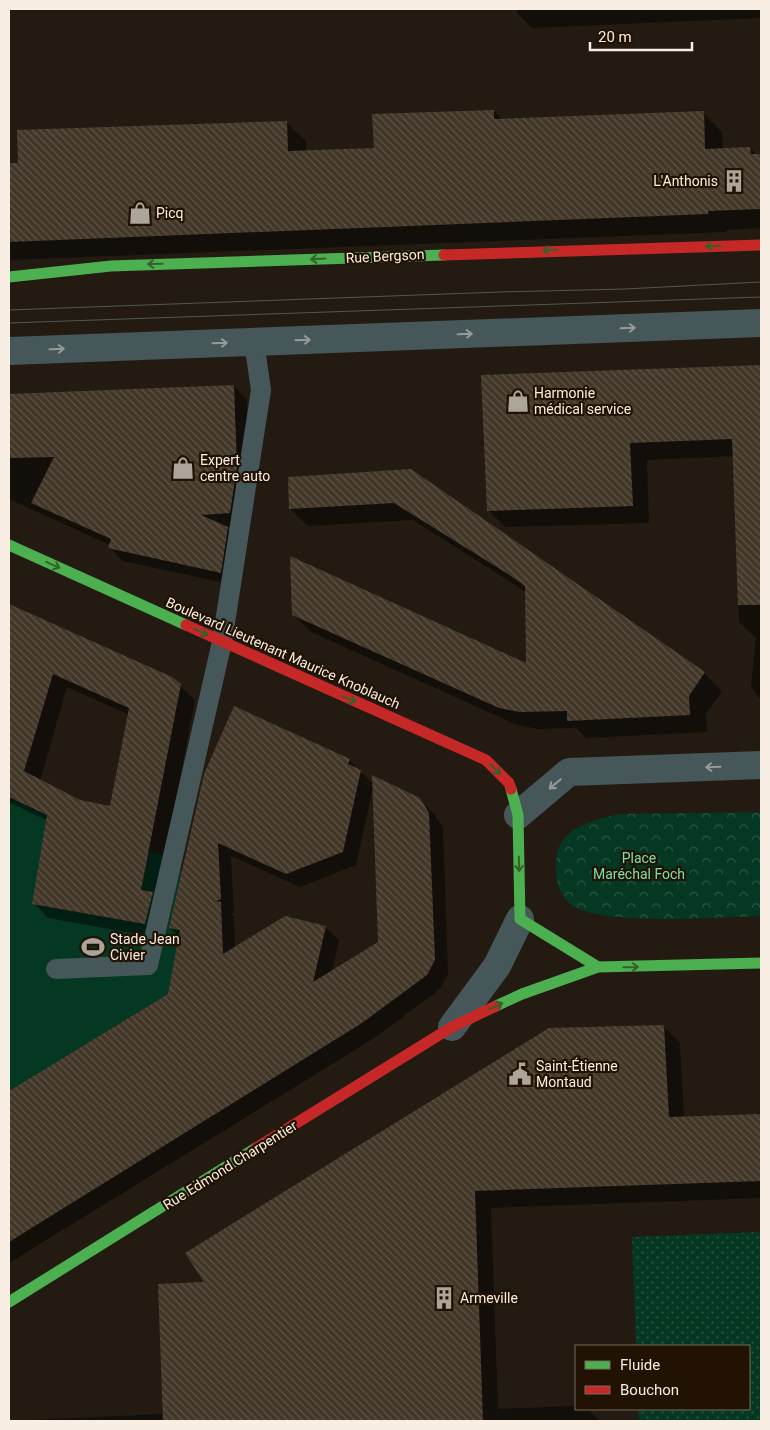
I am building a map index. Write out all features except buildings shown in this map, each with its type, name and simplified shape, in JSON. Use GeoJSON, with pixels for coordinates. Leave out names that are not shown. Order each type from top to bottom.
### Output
{"type":"FeatureCollection","features":[{"type":"Feature","properties":{"kind":"street","name":"Rue Bergson"},"geometry":{"type":"LineString","coordinates":[[9,277],[111,266],[761,245]]}},
{"type":"Feature","properties":{"kind":"street"},"geometry":{"type":"LineString","coordinates":[[9,351],[761,323]]}},
{"type":"Feature","properties":{"kind":"street","name":"Boulevard Lieutenant Maurice Knoblauch"},"geometry":{"type":"LineString","coordinates":[[9,545],[486,760],[509,783],[518,815]]}},
{"type":"Feature","properties":{"kind":"street"},"geometry":{"type":"LineString","coordinates":[[761,765],[569,772],[518,815],[520,919],[598,968],[761,963]]}},
{"type":"Feature","properties":{"kind":"street","name":"Rue Edmond Charpentier"},"geometry":{"type":"LineString","coordinates":[[452,1027],[497,966],[520,919]]}},
{"type":"Feature","properties":{"kind":"street","name":"Rue Edmond Charpentier"},"geometry":{"type":"LineString","coordinates":[[9,1302],[452,1027],[522,994],[598,968]]}},
{"type":"Feature","properties":{"kind":"lane"},"geometry":{"type":"LineString","coordinates":[[56,969],[148,965],[222,642],[261,390],[254,342]]}},
{"type":"Feature","properties":{"kind":"green space","name":"Stade Jean Civier"},"geometry":{"type":"Polygon","coordinates":[[[9,795],[103,844],[162,854],[162,868],[192,872],[169,989],[171,992],[9,1091],[9,795]]]}},
{"type":"Feature","properties":{"kind":"green space","name":"Place Maréchal Foch"},"geometry":{"type":"Polygon","coordinates":[[[761,812],[761,916],[663,919],[609,916],[588,912],[573,906],[560,890],[556,869],[560,845],[572,831],[590,822],[619,814],[761,812]]]}},
{"type":"Feature","properties":{"kind":"green space"},"geometry":{"type":"Polygon","coordinates":[[[761,1232],[761,1421],[639,1421],[638,1410],[750,1410],[750,1345],[636,1345],[632,1237],[761,1232]]]}},
{"type":"Feature","properties":{"kind":"tram line"},"geometry":{"type":"LineString","coordinates":[[9,310],[625,289],[761,282]]}},
{"type":"Feature","properties":{"kind":"tram line"},"geometry":{"type":"LineString","coordinates":[[9,323],[761,297]]}},
{"type":"Feature","properties":{"kind":"traffic: fast"},"geometry":{"type":"LineString","coordinates":[[9,277],[111,266],[444,255]]}},
{"type":"Feature","properties":{"kind":"traffic: fast"},"geometry":{"type":"LineString","coordinates":[[9,545],[186,625]]}},
{"type":"Feature","properties":{"kind":"traffic: fast"},"geometry":{"type":"LineString","coordinates":[[511,789],[518,815],[520,919],[598,967],[761,963]]}},
{"type":"Feature","properties":{"kind":"traffic: fast"},"geometry":{"type":"LineString","coordinates":[[496,1006],[522,994],[598,967]]}},
{"type":"Feature","properties":{"kind":"traffic: fast"},"geometry":{"type":"LineString","coordinates":[[9,1302],[256,1148]]}},
{"type":"Feature","properties":{"kind":"traffic: jam"},"geometry":{"type":"LineString","coordinates":[[444,255],[761,245]]}},
{"type":"Feature","properties":{"kind":"traffic: jam"},"geometry":{"type":"LineString","coordinates":[[186,625],[486,760],[509,783],[511,789]]}},
{"type":"Feature","properties":{"kind":"traffic: jam"},"geometry":{"type":"LineString","coordinates":[[256,1148],[452,1027],[496,1006]]}},
{"type":"Feature","properties":{"kind":"place","name":"L'Anthonis"},"geometry":{"type":"Point","coordinates":[734,181]}},
{"type":"Feature","properties":{"kind":"place","name":"Picq"},"geometry":{"type":"Point","coordinates":[140,213]}},
{"type":"Feature","properties":{"kind":"place","name":"Harmonie médical service"},"geometry":{"type":"Point","coordinates":[518,401]}},
{"type":"Feature","properties":{"kind":"place","name":"Expert centre auto"},"geometry":{"type":"Point","coordinates":[183,468]}},
{"type":"Feature","properties":{"kind":"place","name":"Stade Jean Civier"},"geometry":{"type":"Point","coordinates":[93,947]}},
{"type":"Feature","properties":{"kind":"place","name":"Saint-Étienne Montaud"},"geometry":{"type":"Point","coordinates":[520,1074]}},
{"type":"Feature","properties":{"kind":"place","name":"Armeville"},"geometry":{"type":"Point","coordinates":[444,1298]}}]}
